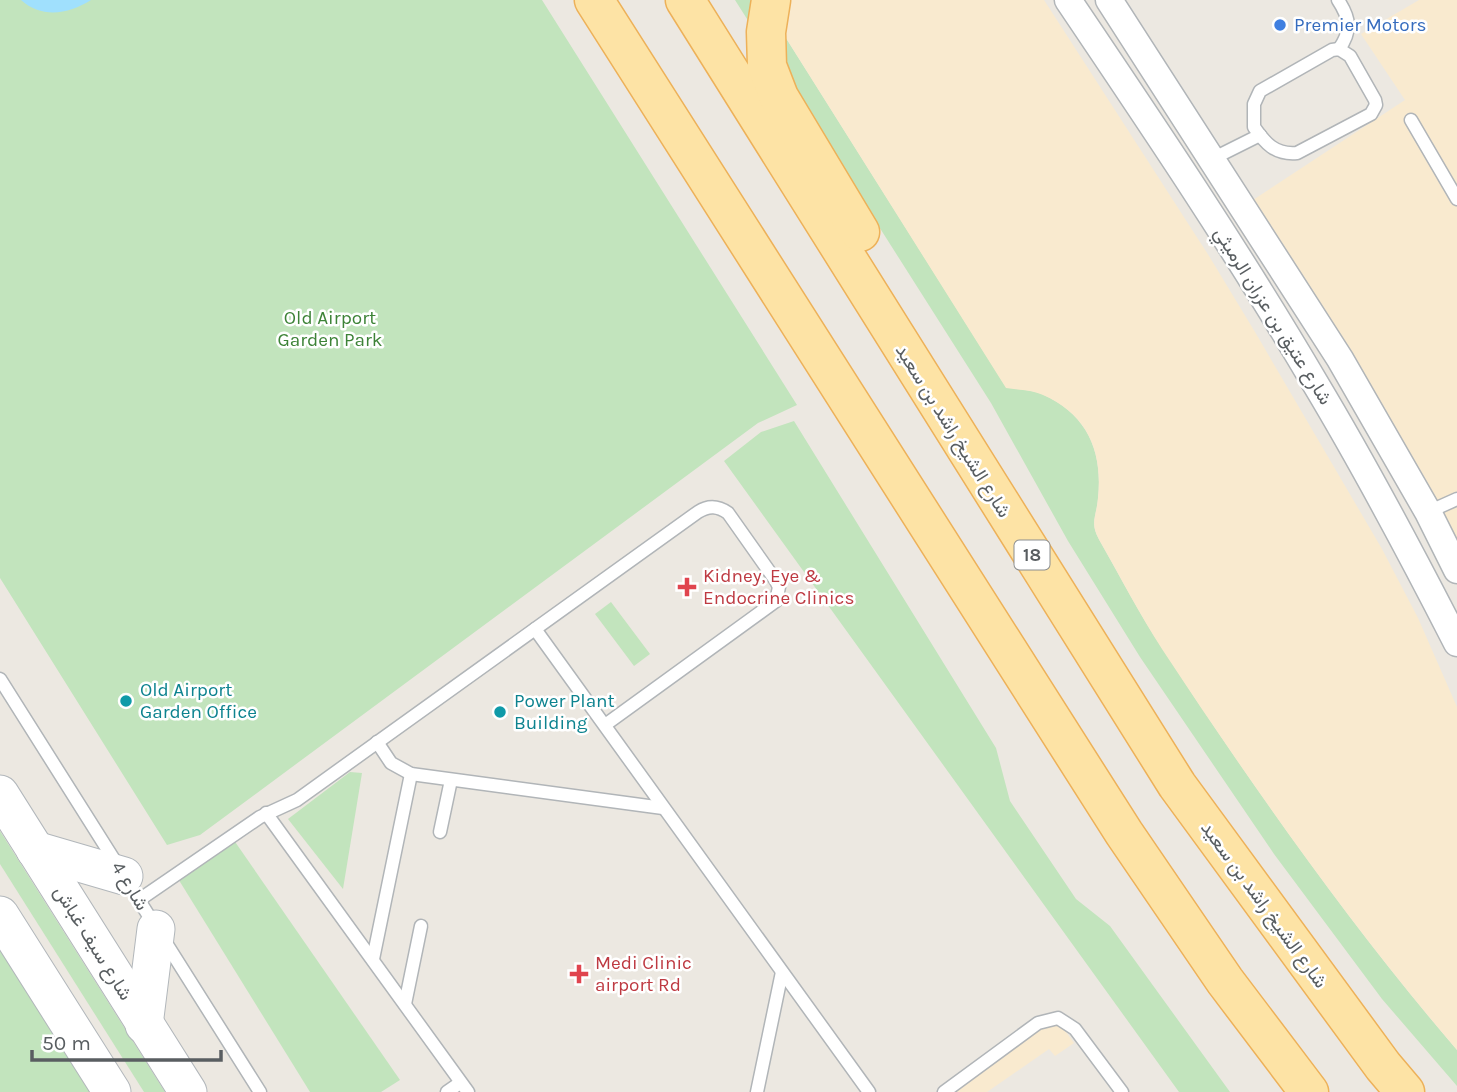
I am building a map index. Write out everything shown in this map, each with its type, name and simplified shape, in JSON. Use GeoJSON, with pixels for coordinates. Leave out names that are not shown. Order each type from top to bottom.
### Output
{"type":"FeatureCollection","features":[{"type":"Feature","properties":{"kind":"main road"},"geometry":{"type":"LineString","coordinates":[[594,0],[1124,833],[1225,981],[1309,1092]]}},
{"type":"Feature","properties":{"kind":"main road","name":"شارع الشيخ راشد بن سعيد"},"geometry":{"type":"LineString","coordinates":[[685,0],[1177,785],[1382,1066],[1405,1092]]}},
{"type":"Feature","properties":{"kind":"main road"},"geometry":{"type":"LineString","coordinates":[[771,0],[766,32],[767,66],[779,97],[884,272],[925,385]]}},
{"type":"Feature","properties":{"kind":"street","name":"شارع عتيق بن عزران الرميثي"},"geometry":{"type":"LineString","coordinates":[[1068,0],[1164,142],[1314,381],[1404,540],[1457,643]]}},
{"type":"Feature","properties":{"kind":"street","name":"شارع عتيق بن عزران الرميثي"},"geometry":{"type":"LineString","coordinates":[[1109,0],[1340,359],[1428,512],[1457,570]]}},
{"type":"Feature","properties":{"kind":"street","name":"شارع سيف غباش"},"geometry":{"type":"LineString","coordinates":[[0,794],[188,1092]]}},
{"type":"Feature","properties":{"kind":"street"},"geometry":{"type":"LineString","coordinates":[[35,850],[140,902],[144,1025]]}},
{"type":"Feature","properties":{"kind":"street"},"geometry":{"type":"LineString","coordinates":[[0,915],[112,1092]]}},
{"type":"Feature","properties":{"kind":"lane"},"geometry":{"type":"LineString","coordinates":[[1338,0],[1347,14],[1349,27],[1339,49]]}},
{"type":"Feature","properties":{"kind":"lane"},"geometry":{"type":"LineString","coordinates":[[1339,49],[1350,56],[1375,100],[1376,105],[1371,114],[1297,153],[1278,152],[1270,147],[1254,127],[1252,115],[1260,91],[1332,50],[1339,49]]}},
{"type":"Feature","properties":{"kind":"lane"},"geometry":{"type":"LineString","coordinates":[[1411,120],[1457,198]]}},
{"type":"Feature","properties":{"kind":"lane"},"geometry":{"type":"LineString","coordinates":[[1212,159],[1260,135]]}},
{"type":"Feature","properties":{"kind":"lane"},"geometry":{"type":"LineString","coordinates":[[1428,512],[1457,499]]}},
{"type":"Feature","properties":{"kind":"lane"},"geometry":{"type":"LineString","coordinates":[[140,902],[267,813],[297,800],[698,512],[713,506],[722,509],[728,513],[776,581],[779,587],[776,601],[605,724]]}},
{"type":"Feature","properties":{"kind":"lane"},"geometry":{"type":"LineString","coordinates":[[534,629],[869,1092]]}},
{"type":"Feature","properties":{"kind":"lane","name":"شارع 4"},"geometry":{"type":"LineString","coordinates":[[0,679],[260,1092]]}},
{"type":"Feature","properties":{"kind":"lane"},"geometry":{"type":"LineString","coordinates":[[377,743],[391,763],[411,774],[663,808]]}},
{"type":"Feature","properties":{"kind":"lane"},"geometry":{"type":"LineString","coordinates":[[373,959],[411,774]]}},
{"type":"Feature","properties":{"kind":"lane"},"geometry":{"type":"LineString","coordinates":[[440,832],[451,780]]}},
{"type":"Feature","properties":{"kind":"lane"},"geometry":{"type":"LineString","coordinates":[[267,813],[464,1087],[447,1092]]}},
{"type":"Feature","properties":{"kind":"lane"},"geometry":{"type":"LineString","coordinates":[[405,1004],[421,926]]}},
{"type":"Feature","properties":{"kind":"lane"},"geometry":{"type":"LineString","coordinates":[[757,1092],[782,972]]}},
{"type":"Feature","properties":{"kind":"lane"},"geometry":{"type":"LineString","coordinates":[[944,1092],[1038,1023],[1058,1018],[1075,1029],[1122,1092]]}},
{"type":"Feature","properties":{"kind":"green space","name":"Old Airport Garden Park"},"geometry":{"type":"Polygon","coordinates":[[[0,0],[542,0],[797,405],[758,423],[200,835],[167,845],[0,578],[0,0]]]}},
{"type":"Feature","properties":{"kind":"green space"},"geometry":{"type":"Polygon","coordinates":[[[735,0],[762,0],[1006,387],[1042,394],[1058,402],[1081,423],[1089,436],[1098,465],[1095,530],[1131,596],[1196,700],[1303,854],[1378,954],[1457,1050],[1457,1086],[1382,999],[1274,854],[1140,657],[1068,541],[991,403],[735,0]]]}},
{"type":"Feature","properties":{"kind":"green space"},"geometry":{"type":"Polygon","coordinates":[[[794,421],[996,748],[1010,801],[1076,899],[1110,926],[1230,1092],[1179,1092],[724,461],[761,432],[794,421]]]}},
{"type":"Feature","properties":{"kind":"green space"},"geometry":{"type":"Polygon","coordinates":[[[611,602],[650,654],[634,666],[595,614],[611,602]]]}},
{"type":"Feature","properties":{"kind":"green space"},"geometry":{"type":"Polygon","coordinates":[[[350,772],[362,773],[343,889],[288,819],[350,772]]]}},
{"type":"Feature","properties":{"kind":"green space"},"geometry":{"type":"Polygon","coordinates":[[[0,831],[165,1092],[144,1092],[0,864],[0,831]]]}},
{"type":"Feature","properties":{"kind":"green space"},"geometry":{"type":"Polygon","coordinates":[[[231,836],[400,1080],[381,1092],[310,1092],[177,877],[231,836]]]}},
{"type":"Feature","properties":{"kind":"green space"},"geometry":{"type":"Polygon","coordinates":[[[0,948],[93,1092],[0,1092],[0,948]]]}},
{"type":"Feature","properties":{"kind":"sand"},"geometry":{"type":"Polygon","coordinates":[[[762,0],[1044,0],[1209,256],[1382,549],[1418,618],[1457,707],[1457,1050],[1378,954],[1303,854],[1231,752],[1146,623],[1095,530],[1098,465],[1089,436],[1071,412],[1058,403],[1030,391],[1006,388],[762,0]]]}},
{"type":"Feature","properties":{"kind":"sand"},"geometry":{"type":"Polygon","coordinates":[[[1419,0],[1457,0],[1457,544],[1253,200],[1405,100],[1361,34],[1419,0]]]}},
{"type":"Feature","properties":{"kind":"sand"},"geometry":{"type":"Polygon","coordinates":[[[1055,1017],[1074,1043],[1055,1056],[1049,1049],[987,1092],[947,1092],[1055,1017]]]}},
{"type":"Feature","properties":{"kind":"water"},"geometry":{"type":"Polygon","coordinates":[[[21,0],[91,0],[74,9],[47,12],[21,0]]]}},
{"type":"Feature","properties":{"kind":"place","name":"Premier Motors"},"geometry":{"type":"Point","coordinates":[1280,25]}},
{"type":"Feature","properties":{"kind":"place","name":"Kidney, Eye & Endocrine Clinics"},"geometry":{"type":"Point","coordinates":[687,587]}},
{"type":"Feature","properties":{"kind":"place","name":"Old Airport Garden Office"},"geometry":{"type":"Point","coordinates":[126,701]}},
{"type":"Feature","properties":{"kind":"place","name":"Power Plant Building"},"geometry":{"type":"Point","coordinates":[500,712]}},
{"type":"Feature","properties":{"kind":"place","name":"Medi Clinic airport Rd"},"geometry":{"type":"Point","coordinates":[579,974]}}]}
